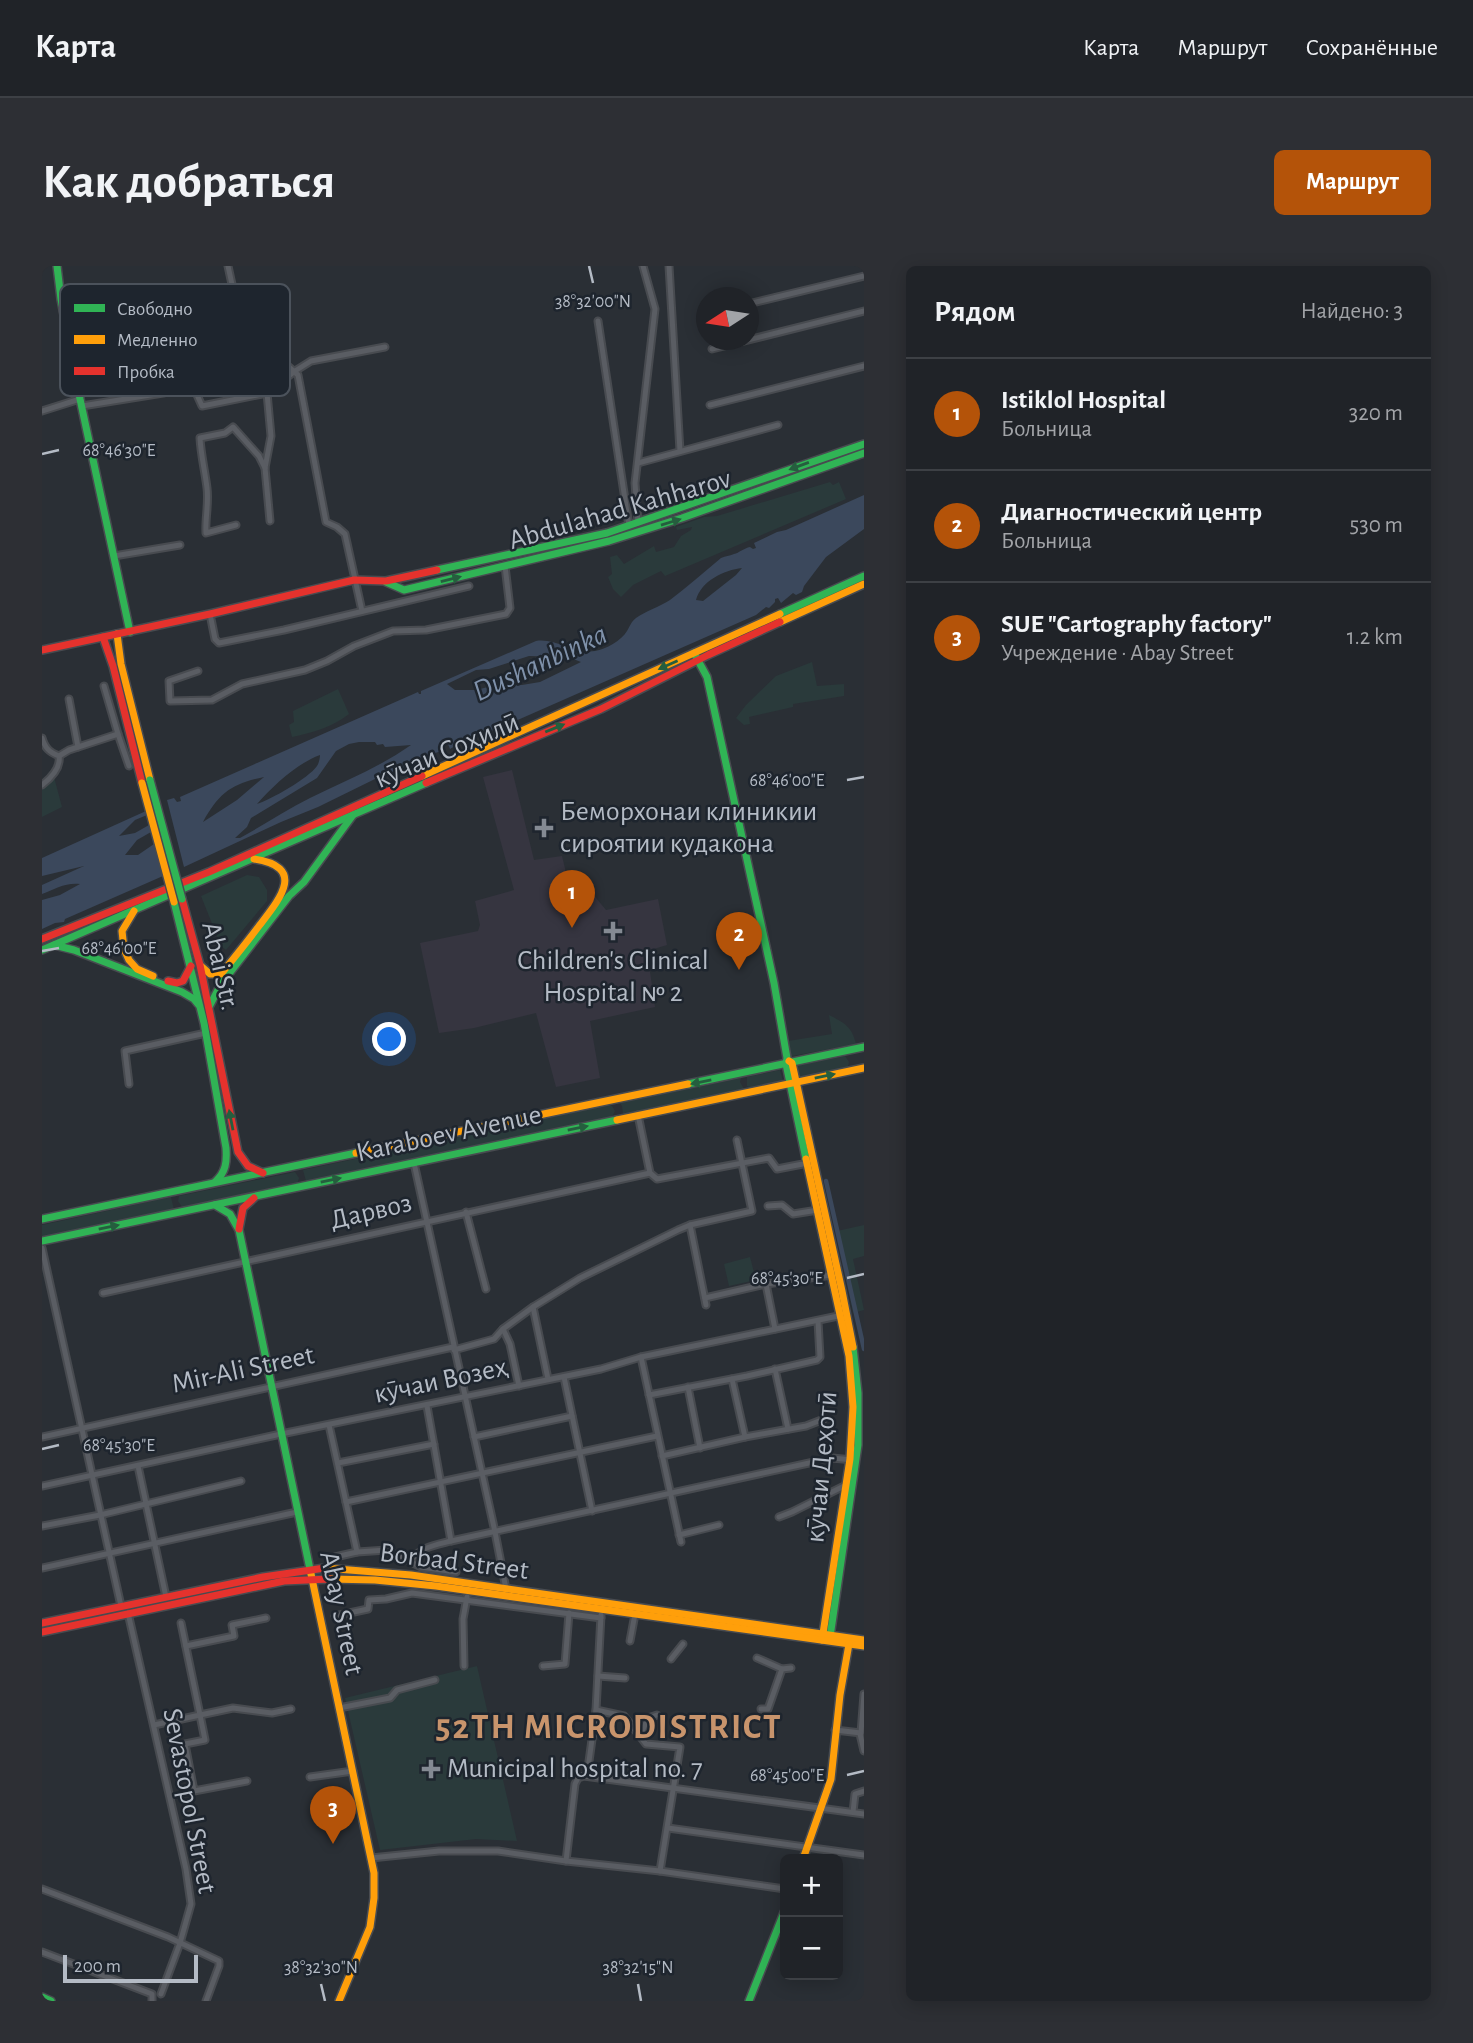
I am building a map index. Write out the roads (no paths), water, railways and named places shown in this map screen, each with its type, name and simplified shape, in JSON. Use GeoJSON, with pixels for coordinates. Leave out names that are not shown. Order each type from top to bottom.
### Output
{"type":"FeatureCollection","features":[{"type":"Feature","properties":{"kind":"main road"},"geometry":{"type":"LineString","coordinates":[[57,266],[60,288]]}},
{"type":"Feature","properties":{"kind":"main road"},"geometry":{"type":"LineString","coordinates":[[80,396],[130,632]]}},
{"type":"Feature","properties":{"kind":"main road","name":"Abdulahad Kahharov"},"geometry":{"type":"LineString","coordinates":[[42,650],[354,580],[386,582],[504,557],[629,526],[864,444]]}},
{"type":"Feature","properties":{"kind":"main road","name":"Abdulahad Kahharov"},"geometry":{"type":"LineString","coordinates":[[386,582],[404,590],[564,553],[709,509],[864,453]]}},
{"type":"Feature","properties":{"kind":"main road"},"geometry":{"type":"LineString","coordinates":[[42,939],[209,872],[612,691],[696,657],[864,576]]}},
{"type":"Feature","properties":{"kind":"main road","name":"кӯчаи Соҳилӣ"},"geometry":{"type":"LineString","coordinates":[[42,950],[618,701],[696,657],[864,583]]}},
{"type":"Feature","properties":{"kind":"main road","name":"Abai Str."},"geometry":{"type":"LineString","coordinates":[[117,634],[146,782]]}},
{"type":"Feature","properties":{"kind":"main road","name":"Abai Str."},"geometry":{"type":"LineString","coordinates":[[103,637],[178,901],[191,966],[204,1007],[238,1152],[249,1168],[264,1173]]}},
{"type":"Feature","properties":{"kind":"main road","name":"кӯчаи Деҳотӣ"},"geometry":{"type":"LineString","coordinates":[[696,657],[709,685],[774,983],[788,1062],[857,1366],[860,1424],[826,1637]]}},
{"type":"Feature","properties":{"kind":"main road"},"geometry":{"type":"LineString","coordinates":[[612,691],[618,701]]}},
{"type":"Feature","properties":{"kind":"main road"},"geometry":{"type":"LineString","coordinates":[[54,944],[182,992],[204,1007],[289,896],[304,882],[353,815]]}},
{"type":"Feature","properties":{"kind":"main road"},"geometry":{"type":"LineString","coordinates":[[200,965],[209,975],[214,977],[221,974],[282,897],[287,886],[280,867],[271,861],[253,859]]}},
{"type":"Feature","properties":{"kind":"main road","name":"Abai Str."},"geometry":{"type":"LineString","coordinates":[[178,901],[200,965],[206,1033],[228,1163],[225,1172],[213,1184]]}},
{"type":"Feature","properties":{"kind":"main road"},"geometry":{"type":"LineString","coordinates":[[134,911],[123,927],[122,934],[127,957],[137,969],[176,985],[184,980],[191,966]]}},
{"type":"Feature","properties":{"kind":"main road","name":"Karaboev Avenue"},"geometry":{"type":"LineString","coordinates":[[42,1219],[864,1048]]}},
{"type":"Feature","properties":{"kind":"main road"},"geometry":{"type":"LineString","coordinates":[[844,1052],[851,1054],[854,1059],[850,1071]]}},
{"type":"Feature","properties":{"kind":"main road","name":"Karaboev Avenue"},"geometry":{"type":"LineString","coordinates":[[42,1241],[864,1068]]}},
{"type":"Feature","properties":{"kind":"main road"},"geometry":{"type":"LineString","coordinates":[[747,1073],[743,1083],[754,1091]]}},
{"type":"Feature","properties":{"kind":"main road"},"geometry":{"type":"LineString","coordinates":[[608,1101],[619,1109],[614,1120]]}},
{"type":"Feature","properties":{"kind":"main road","name":"кӯчаи Деҳотӣ"},"geometry":{"type":"LineString","coordinates":[[811,1163],[832,1275],[844,1315]]}},
{"type":"Feature","properties":{"kind":"main road"},"geometry":{"type":"LineString","coordinates":[[293,1167],[303,1175],[299,1187]]}},
{"type":"Feature","properties":{"kind":"main road"},"geometry":{"type":"LineString","coordinates":[[177,1191],[174,1203],[183,1211]]}},
{"type":"Feature","properties":{"kind":"main road"},"geometry":{"type":"LineString","coordinates":[[239,1230],[243,1208],[258,1195]]}},
{"type":"Feature","properties":{"kind":"main road"},"geometry":{"type":"LineString","coordinates":[[214,1205],[230,1212],[239,1230]]}},
{"type":"Feature","properties":{"kind":"main road","name":"Abay Street"},"geometry":{"type":"LineString","coordinates":[[239,1230],[374,1873],[370,1927],[338,2001]]}},
{"type":"Feature","properties":{"kind":"main road","name":"кӯчаи Деҳотӣ"},"geometry":{"type":"LineString","coordinates":[[826,1637],[844,1486],[853,1460]]}},
{"type":"Feature","properties":{"kind":"main road","name":"Borbad Street"},"geometry":{"type":"LineString","coordinates":[[42,1632],[325,1569],[411,1575],[570,1605],[864,1640]]}},
{"type":"Feature","properties":{"kind":"main road","name":"Borbad Street"},"geometry":{"type":"LineString","coordinates":[[42,1623],[263,1577],[311,1574],[419,1584],[467,1595],[505,1592],[826,1637],[864,1646]]}},
{"type":"Feature","properties":{"kind":"main road"},"geometry":{"type":"LineString","coordinates":[[805,1854],[831,1779],[835,1730],[849,1644]]}},
{"type":"Feature","properties":{"kind":"main road"},"geometry":{"type":"LineString","coordinates":[[749,2001],[782,1917]]}},
{"type":"Feature","properties":{"kind":"main road"},"geometry":{"type":"LineString","coordinates":[[42,1997],[51,2001]]}},
{"type":"Feature","properties":{"kind":"street"},"geometry":{"type":"LineString","coordinates":[[228,266],[232,284]]}},
{"type":"Feature","properties":{"kind":"street"},"geometry":{"type":"LineString","coordinates":[[638,523],[635,483],[655,309],[642,266]]}},
{"type":"Feature","properties":{"kind":"street"},"geometry":{"type":"LineString","coordinates":[[669,266],[680,451]]}},
{"type":"Feature","properties":{"kind":"street"},"geometry":{"type":"LineString","coordinates":[[759,301],[864,276]]}},
{"type":"Feature","properties":{"kind":"street"},"geometry":{"type":"LineString","coordinates":[[759,337],[864,311]]}},
{"type":"Feature","properties":{"kind":"street"},"geometry":{"type":"LineString","coordinates":[[598,321],[629,526]]}},
{"type":"Feature","properties":{"kind":"street"},"geometry":{"type":"LineString","coordinates":[[290,375],[312,361],[385,347]]}},
{"type":"Feature","properties":{"kind":"street"},"geometry":{"type":"LineString","coordinates":[[710,405],[864,366]]}},
{"type":"Feature","properties":{"kind":"street"},"geometry":{"type":"LineString","coordinates":[[290,367],[300,381],[326,522],[345,534],[362,611]]}},
{"type":"Feature","properties":{"kind":"street"},"geometry":{"type":"LineString","coordinates":[[42,411],[138,396]]}},
{"type":"Feature","properties":{"kind":"street"},"geometry":{"type":"LineString","coordinates":[[198,396],[202,406],[252,396]]}},
{"type":"Feature","properties":{"kind":"street"},"geometry":{"type":"LineString","coordinates":[[267,396],[271,436],[265,468],[270,521]]}},
{"type":"Feature","properties":{"kind":"street"},"geometry":{"type":"LineString","coordinates":[[638,463],[778,425]]}},
{"type":"Feature","properties":{"kind":"street"},"geometry":{"type":"LineString","coordinates":[[236,525],[206,534],[208,491],[200,438],[225,433],[233,427],[259,456],[265,468]]}},
{"type":"Feature","properties":{"kind":"street"},"geometry":{"type":"LineString","coordinates":[[114,556],[180,545]]}},
{"type":"Feature","properties":{"kind":"street"},"geometry":{"type":"LineString","coordinates":[[198,671],[169,681],[170,701],[212,700],[242,684],[305,670],[327,662],[354,646],[393,631],[426,631],[506,614],[510,608],[505,566]]}},
{"type":"Feature","properties":{"kind":"street"},"geometry":{"type":"LineString","coordinates":[[210,614],[215,639],[219,643],[469,586]]}},
{"type":"Feature","properties":{"kind":"street"},"geometry":{"type":"LineString","coordinates":[[104,686],[129,766]]}},
{"type":"Feature","properties":{"kind":"street"},"geometry":{"type":"LineString","coordinates":[[69,699],[78,747]]}},
{"type":"Feature","properties":{"kind":"street"},"geometry":{"type":"LineString","coordinates":[[42,738],[50,753],[59,756],[117,734]]}},
{"type":"Feature","properties":{"kind":"street"},"geometry":{"type":"LineString","coordinates":[[42,785],[59,766],[59,756]]}},
{"type":"Feature","properties":{"kind":"street"},"geometry":{"type":"LineString","coordinates":[[129,1084],[125,1051],[206,1033]]}},
{"type":"Feature","properties":{"kind":"street"},"geometry":{"type":"LineString","coordinates":[[638,1115],[650,1173]]}},
{"type":"Feature","properties":{"kind":"street"},"geometry":{"type":"LineString","coordinates":[[737,1140],[743,1164],[769,1158],[777,1170],[811,1163]]}},
{"type":"Feature","properties":{"kind":"street"},"geometry":{"type":"LineString","coordinates":[[414,1163],[495,1532],[505,1592]]}},
{"type":"Feature","properties":{"kind":"street","name":"Дарвоз"},"geometry":{"type":"LineString","coordinates":[[103,1293],[650,1173],[657,1179],[743,1164]]}},
{"type":"Feature","properties":{"kind":"street","name":"Mir-Ali Street"},"geometry":{"type":"LineString","coordinates":[[42,1437],[271,1385],[494,1339],[533,1307],[580,1278],[691,1225],[752,1212],[743,1164]]}},
{"type":"Feature","properties":{"kind":"street"},"geometry":{"type":"LineString","coordinates":[[768,1206],[782,1205],[793,1214],[818,1210]]}},
{"type":"Feature","properties":{"kind":"street"},"geometry":{"type":"LineString","coordinates":[[466,1212],[486,1289]]}},
{"type":"Feature","properties":{"kind":"street"},"geometry":{"type":"LineString","coordinates":[[691,1225],[706,1305]]}},
{"type":"Feature","properties":{"kind":"street"},"geometry":{"type":"LineString","coordinates":[[42,1248],[121,1606]]}},
{"type":"Feature","properties":{"kind":"street"},"geometry":{"type":"LineString","coordinates":[[705,1298],[761,1284],[832,1275]]}},
{"type":"Feature","properties":{"kind":"street"},"geometry":{"type":"LineString","coordinates":[[766,1284],[775,1329]]}},
{"type":"Feature","properties":{"kind":"street"},"geometry":{"type":"LineString","coordinates":[[533,1307],[548,1379]]}},
{"type":"Feature","properties":{"kind":"street","name":"кӯчаи Возеҳ"},"geometry":{"type":"LineString","coordinates":[[42,1486],[281,1434],[466,1398],[601,1369],[641,1357],[844,1315]]}},
{"type":"Feature","properties":{"kind":"street"},"geometry":{"type":"LineString","coordinates":[[649,1395],[819,1359],[818,1321]]}},
{"type":"Feature","properties":{"kind":"street"},"geometry":{"type":"LineString","coordinates":[[503,1329],[510,1344],[519,1386]]}},
{"type":"Feature","properties":{"kind":"street"},"geometry":{"type":"LineString","coordinates":[[641,1357],[681,1542]]}},
{"type":"Feature","properties":{"kind":"street"},"geometry":{"type":"LineString","coordinates":[[775,1369],[788,1429]]}},
{"type":"Feature","properties":{"kind":"street"},"geometry":{"type":"LineString","coordinates":[[564,1377],[592,1511]]}},
{"type":"Feature","properties":{"kind":"street"},"geometry":{"type":"LineString","coordinates":[[732,1378],[745,1437]]}},
{"type":"Feature","properties":{"kind":"street"},"geometry":{"type":"LineString","coordinates":[[688,1387],[700,1448]]}},
{"type":"Feature","properties":{"kind":"street"},"geometry":{"type":"LineString","coordinates":[[427,1406],[451,1541]]}},
{"type":"Feature","properties":{"kind":"street"},"geometry":{"type":"LineString","coordinates":[[474,1437],[572,1416]]}},
{"type":"Feature","properties":{"kind":"street"},"geometry":{"type":"LineString","coordinates":[[662,1456],[806,1426],[824,1419]]}},
{"type":"Feature","properties":{"kind":"street"},"geometry":{"type":"LineString","coordinates":[[329,1425],[357,1552]]}},
{"type":"Feature","properties":{"kind":"street"},"geometry":{"type":"LineString","coordinates":[[346,1502],[657,1436]]}},
{"type":"Feature","properties":{"kind":"street"},"geometry":{"type":"LineString","coordinates":[[338,1463],[434,1444]]}},
{"type":"Feature","properties":{"kind":"street"},"geometry":{"type":"LineString","coordinates":[[411,1561],[416,1553],[424,1548],[451,1541],[832,1458],[853,1460]]}},
{"type":"Feature","properties":{"kind":"street"},"geometry":{"type":"LineString","coordinates":[[138,1466],[166,1597]]}},
{"type":"Feature","properties":{"kind":"street"},"geometry":{"type":"LineString","coordinates":[[42,1526],[100,1515],[241,1480]]}},
{"type":"Feature","properties":{"kind":"street"},"geometry":{"type":"LineString","coordinates":[[779,1517],[844,1486]]}},
{"type":"Feature","properties":{"kind":"street"},"geometry":{"type":"LineString","coordinates":[[42,1568],[297,1513]]}},
{"type":"Feature","properties":{"kind":"street"},"geometry":{"type":"LineString","coordinates":[[679,1535],[719,1525]]}},
{"type":"Feature","properties":{"kind":"street"},"geometry":{"type":"LineString","coordinates":[[335,1557],[387,1550],[421,1567],[456,1572]]}},
{"type":"Feature","properties":{"kind":"street"},"geometry":{"type":"LineString","coordinates":[[335,1616],[368,1609],[369,1600],[412,1593],[467,1595],[601,1618]]}},
{"type":"Feature","properties":{"kind":"street"},"geometry":{"type":"LineString","coordinates":[[464,1667],[463,1619],[467,1595]]}},
{"type":"Feature","properties":{"kind":"street"},"geometry":{"type":"LineString","coordinates":[[543,1665],[565,1664],[570,1605]]}},
{"type":"Feature","properties":{"kind":"street"},"geometry":{"type":"LineString","coordinates":[[587,1776],[596,1710],[601,1609]]}},
{"type":"Feature","properties":{"kind":"street","name":"Sevastopol Street"},"geometry":{"type":"LineString","coordinates":[[128,1613],[186,1869],[191,1904],[161,1994]]}},
{"type":"Feature","properties":{"kind":"street"},"geometry":{"type":"LineString","coordinates":[[630,1641],[635,1614]]}},
{"type":"Feature","properties":{"kind":"street"},"geometry":{"type":"LineString","coordinates":[[186,1646],[234,1636],[232,1625],[266,1618]]}},
{"type":"Feature","properties":{"kind":"street"},"geometry":{"type":"LineString","coordinates":[[181,1623],[205,1740],[186,1744],[194,1791],[247,1782]]}},
{"type":"Feature","properties":{"kind":"street"},"geometry":{"type":"LineString","coordinates":[[671,1659],[683,1644]]}},
{"type":"Feature","properties":{"kind":"street"},"geometry":{"type":"LineString","coordinates":[[757,1658],[782,1669],[791,1668]]}},
{"type":"Feature","properties":{"kind":"street"},"geometry":{"type":"LineString","coordinates":[[761,1709],[768,1709],[782,1669]]}},
{"type":"Feature","properties":{"kind":"street"},"geometry":{"type":"LineString","coordinates":[[598,1676],[625,1678]]}},
{"type":"Feature","properties":{"kind":"street"},"geometry":{"type":"LineString","coordinates":[[339,1708],[390,1698],[397,1690],[435,1681]]}},
{"type":"Feature","properties":{"kind":"street"},"geometry":{"type":"LineString","coordinates":[[864,1694],[860,1734],[864,1751]]}},
{"type":"Feature","properties":{"kind":"street"},"geometry":{"type":"LineString","coordinates":[[153,1725],[233,1708],[272,1713],[291,1709]]}},
{"type":"Feature","properties":{"kind":"street"},"geometry":{"type":"LineString","coordinates":[[596,1710],[624,1716],[646,1744],[680,1747],[660,1871]]}},
{"type":"Feature","properties":{"kind":"street"},"geometry":{"type":"LineString","coordinates":[[640,1736],[648,1718],[657,1715]]}},
{"type":"Feature","properties":{"kind":"street"},"geometry":{"type":"LineString","coordinates":[[835,1730],[860,1734]]}},
{"type":"Feature","properties":{"kind":"street"},"geometry":{"type":"LineString","coordinates":[[310,1777],[353,1771]]}},
{"type":"Feature","properties":{"kind":"street"},"geometry":{"type":"LineString","coordinates":[[566,1861],[575,1784],[578,1778],[587,1776],[864,1814]]}},
{"type":"Feature","properties":{"kind":"street"},"geometry":{"type":"LineString","coordinates":[[853,1812],[855,1794],[864,1791]]}},
{"type":"Feature","properties":{"kind":"street"},"geometry":{"type":"LineString","coordinates":[[667,1828],[864,1855]]}},
{"type":"Feature","properties":{"kind":"street"},"geometry":{"type":"LineString","coordinates":[[371,1858],[439,1851],[505,1852],[780,1888]]}},
{"type":"Feature","properties":{"kind":"street"},"geometry":{"type":"LineString","coordinates":[[42,1889],[219,1961],[206,2001]]}},
{"type":"Feature","properties":{"kind":"street"},"geometry":{"type":"LineString","coordinates":[[42,1952],[152,1994],[152,2001]]}},
{"type":"Feature","properties":{"kind":"water"},"geometry":{"type":"Polygon","coordinates":[[[864,495],[864,529],[826,557],[802,592],[796,595],[793,593],[781,603],[778,598],[775,599],[769,608],[766,607],[756,615],[497,729],[468,738],[450,749],[448,744],[444,745],[445,750],[422,757],[398,771],[377,778],[184,867],[167,800],[174,798],[177,802],[181,801],[180,797],[418,692],[421,694],[421,691],[536,641],[587,651],[604,648],[621,638],[636,618],[670,600],[721,558],[750,547],[756,548],[754,543],[864,495]],[[742,568],[708,582],[696,600],[703,601],[742,568]],[[529,656],[489,669],[476,670],[447,684],[455,690],[522,685],[540,682],[581,662],[568,657],[529,656]],[[359,742],[336,751],[317,778],[251,818],[247,827],[235,838],[240,838],[301,803],[375,767],[411,745],[385,747],[375,742],[359,742]],[[320,755],[302,764],[257,804],[280,793],[313,771],[320,755]],[[264,777],[227,791],[203,822],[237,800],[264,777]]]}},
{"type":"Feature","properties":{"kind":"water"},"geometry":{"type":"Polygon","coordinates":[[[146,811],[147,815],[135,820],[119,836],[135,833],[149,825],[151,832],[137,840],[125,855],[138,855],[154,844],[163,876],[65,919],[64,922],[42,929],[42,900],[60,895],[80,884],[65,885],[42,894],[42,885],[84,866],[42,876],[42,858],[146,811]]]}},
{"type":"Feature","properties":{"kind":"waterway"},"geometry":{"type":"LineString","coordinates":[[826,1181],[864,1349]]}},
{"type":"Feature","properties":{"kind":"place","name":"Беморхонаи клиникии сироятии кудакона"},"geometry":{"type":"Point","coordinates":[544,828]}},
{"type":"Feature","properties":{"kind":"place","name":"Istiklol Hospital"},"geometry":{"type":"Point","coordinates":[572,928]}},
{"type":"Feature","properties":{"kind":"place","name":"Children's Clinical Hospital № 2"},"geometry":{"type":"Point","coordinates":[613,931]}},
{"type":"Feature","properties":{"kind":"place","name":"Диагностический центр"},"geometry":{"type":"Point","coordinates":[739,970]}},
{"type":"Feature","properties":{"kind":"place","name":"Municipal hospital no. 7"},"geometry":{"type":"Point","coordinates":[431,1769]}},
{"type":"Feature","properties":{"kind":"place","name":"SUE \"Cartography factory\""},"geometry":{"type":"Point","coordinates":[333,1844]}},
{"type":"Feature","properties":{"kind":"district","name":"52TH MICRODISTRICT"},"geometry":{"type":"Point","coordinates":[609,1727]}},
{"type":"Feature","properties":{"kind":"water label","name":"Dushanbinka"},"geometry":{"type":"Point","coordinates":[540,663]}}]}
